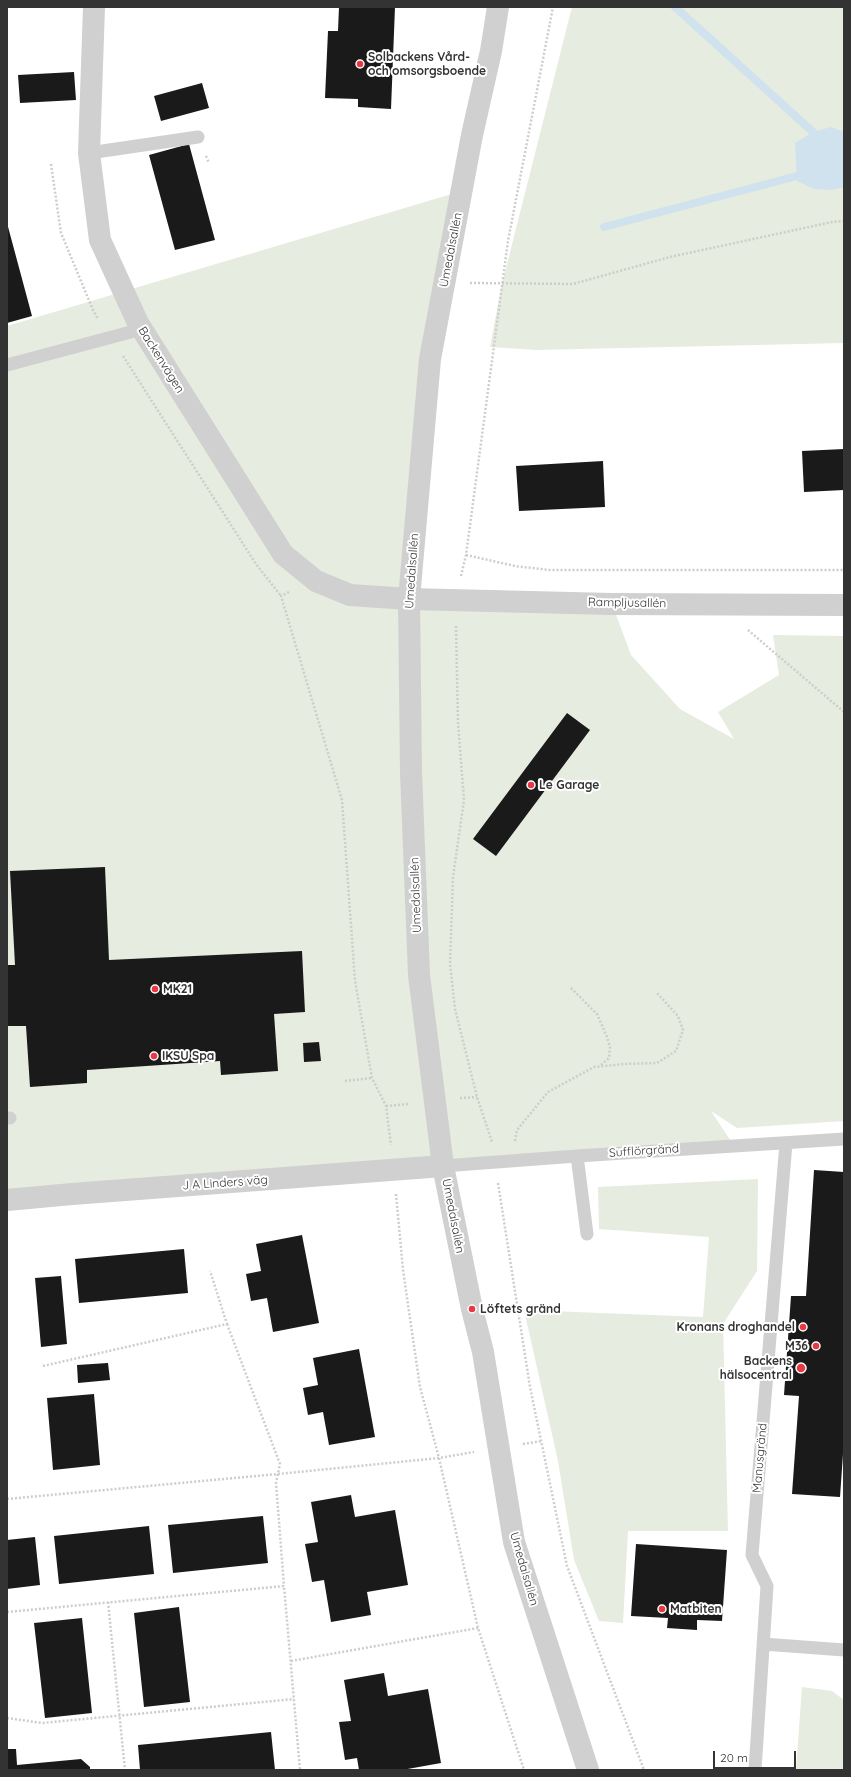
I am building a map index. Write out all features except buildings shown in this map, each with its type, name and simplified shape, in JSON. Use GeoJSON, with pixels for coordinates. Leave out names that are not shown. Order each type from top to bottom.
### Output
{"type":"FeatureCollection","features":[{"type":"Feature","properties":{"kind":"street","name":"Backenvägen"},"geometry":{"type":"LineString","coordinates":[[94,7],[89,153],[100,240],[142,329],[283,554],[316,581],[350,595],[409,599]]}},
{"type":"Feature","properties":{"kind":"street","name":"Umedalsallén"},"geometry":{"type":"LineString","coordinates":[[498,7],[491,51],[472,135],[430,359],[409,599],[410,772],[419,975],[443,1166],[472,1308],[483,1352],[500,1448],[514,1542],[588,1770]]}},
{"type":"Feature","properties":{"kind":"street","name":"Rampljusallén"},"geometry":{"type":"LineString","coordinates":[[409,599],[612,604],[844,605]]}},
{"type":"Feature","properties":{"kind":"street","name":"J A Linders väg"},"geometry":{"type":"LineString","coordinates":[[7,1200],[443,1166]]}},
{"type":"Feature","properties":{"kind":"lane"},"geometry":{"type":"LineString","coordinates":[[89,153],[198,137]]}},
{"type":"Feature","properties":{"kind":"lane"},"geometry":{"type":"LineString","coordinates":[[7,364],[142,329]]}},
{"type":"Feature","properties":{"kind":"lane","name":"Sufflörgränd"},"geometry":{"type":"LineString","coordinates":[[443,1166],[844,1139]]}},
{"type":"Feature","properties":{"kind":"lane","name":"Manusgränd"},"geometry":{"type":"LineString","coordinates":[[755,1770],[767,1586],[752,1555],[786,1143]]}},
{"type":"Feature","properties":{"kind":"lane"},"geometry":{"type":"LineString","coordinates":[[577,1156],[587,1234]]}},
{"type":"Feature","properties":{"kind":"lane"},"geometry":{"type":"LineString","coordinates":[[763,1644],[844,1650]]}},
{"type":"Feature","properties":{"kind":"path"},"geometry":{"type":"LineString","coordinates":[[445,283],[573,284],[670,257],[832,222],[844,221]]}},
{"type":"Feature","properties":{"kind":"path"},"geometry":{"type":"LineString","coordinates":[[466,555],[515,566],[549,570],[844,570]]}},
{"type":"Feature","properties":{"kind":"path"},"geometry":{"type":"LineString","coordinates":[[748,630],[844,712]]}},
{"type":"Feature","properties":{"kind":"path"},"geometry":{"type":"LineString","coordinates":[[570,988],[597,1014],[607,1037],[610,1047],[609,1058],[600,1067]]}},
{"type":"Feature","properties":{"kind":"path"},"geometry":{"type":"LineString","coordinates":[[511,1161],[517,1130],[548,1092],[594,1067],[657,1063],[676,1051],[683,1030],[678,1016],[656,992]]}},
{"type":"Feature","properties":{"kind":"path"},"geometry":{"type":"LineString","coordinates":[[345,1081],[372,1078]]}},
{"type":"Feature","properties":{"kind":"path"},"geometry":{"type":"LineString","coordinates":[[495,1162],[530,1387],[542,1441],[550,1490],[567,1566],[644,1770]]}},
{"type":"Feature","properties":{"kind":"path"},"geometry":{"type":"LineString","coordinates":[[210,1271],[227,1324],[280,1464],[276,1483],[300,1770]]}},
{"type":"Feature","properties":{"kind":"path"},"geometry":{"type":"LineString","coordinates":[[43,1366],[227,1324]]}},
{"type":"Feature","properties":{"kind":"path"},"geometry":{"type":"LineString","coordinates":[[7,1499],[439,1458],[542,1441]]}},
{"type":"Feature","properties":{"kind":"path"},"geometry":{"type":"LineString","coordinates":[[7,1612],[284,1586]]}},
{"type":"Feature","properties":{"kind":"path"},"geometry":{"type":"LineString","coordinates":[[108,1602],[125,1770]]}},
{"type":"Feature","properties":{"kind":"path"},"geometry":{"type":"LineString","coordinates":[[291,1661],[478,1628]]}},
{"type":"Feature","properties":{"kind":"path"},"geometry":{"type":"LineString","coordinates":[[7,1718],[42,1723],[294,1698]]}},
{"type":"Feature","properties":{"kind":"shaded area"},"geometry":{"type":"Polygon","coordinates":[[[572,7],[844,7],[844,343],[536,350],[490,347],[502,284],[572,7]]]}},
{"type":"Feature","properties":{"kind":"shaded area"},"geometry":{"type":"Polygon","coordinates":[[[462,191],[409,599],[612,604],[631,655],[680,709],[734,739],[718,712],[779,675],[773,635],[844,636],[844,1121],[737,1128],[711,1111],[734,1146],[7,1200],[7,326],[462,191]]]}},
{"type":"Feature","properties":{"kind":"shaded area"},"geometry":{"type":"Polygon","coordinates":[[[758,1179],[757,1271],[723,1324],[728,1531],[628,1531],[623,1623],[599,1621],[574,1560],[558,1461],[524,1310],[703,1317],[709,1237],[599,1229],[598,1187],[758,1179]]]}},
{"type":"Feature","properties":{"kind":"shaded area"},"geometry":{"type":"Polygon","coordinates":[[[802,1687],[832,1691],[844,1700],[844,1770],[796,1770],[802,1687]]]}},
{"type":"Feature","properties":{"kind":"water"},"geometry":{"type":"Polygon","coordinates":[[[831,127],[844,132],[844,187],[832,190],[814,189],[797,181],[795,143],[813,132],[831,127]]]}},
{"type":"Feature","properties":{"kind":"waterway"},"geometry":{"type":"LineString","coordinates":[[675,7],[813,132]]}},
{"type":"Feature","properties":{"kind":"waterway"},"geometry":{"type":"LineString","coordinates":[[604,227],[797,176]]}},
{"type":"Feature","properties":{"kind":"place","name":"Solbackens Vård- och omsorgsboende"},"geometry":{"type":"Point","coordinates":[360,64]}},
{"type":"Feature","properties":{"kind":"place","name":"Le Garage"},"geometry":{"type":"Point","coordinates":[531,785]}},
{"type":"Feature","properties":{"kind":"place","name":"MK21"},"geometry":{"type":"Point","coordinates":[155,989]}},
{"type":"Feature","properties":{"kind":"place","name":"IKSU Spa"},"geometry":{"type":"Point","coordinates":[154,1056]}},
{"type":"Feature","properties":{"kind":"place","name":"Löftets gränd"},"geometry":{"type":"Point","coordinates":[472,1309]}},
{"type":"Feature","properties":{"kind":"place","name":"Kronans droghandel"},"geometry":{"type":"Point","coordinates":[803,1327]}},
{"type":"Feature","properties":{"kind":"place","name":"M36"},"geometry":{"type":"Point","coordinates":[816,1346]}},
{"type":"Feature","properties":{"kind":"place","name":"Backens hälsocentral"},"geometry":{"type":"Point","coordinates":[801,1368]}},
{"type":"Feature","properties":{"kind":"place","name":"Matbiten"},"geometry":{"type":"Point","coordinates":[662,1609]}}]}
